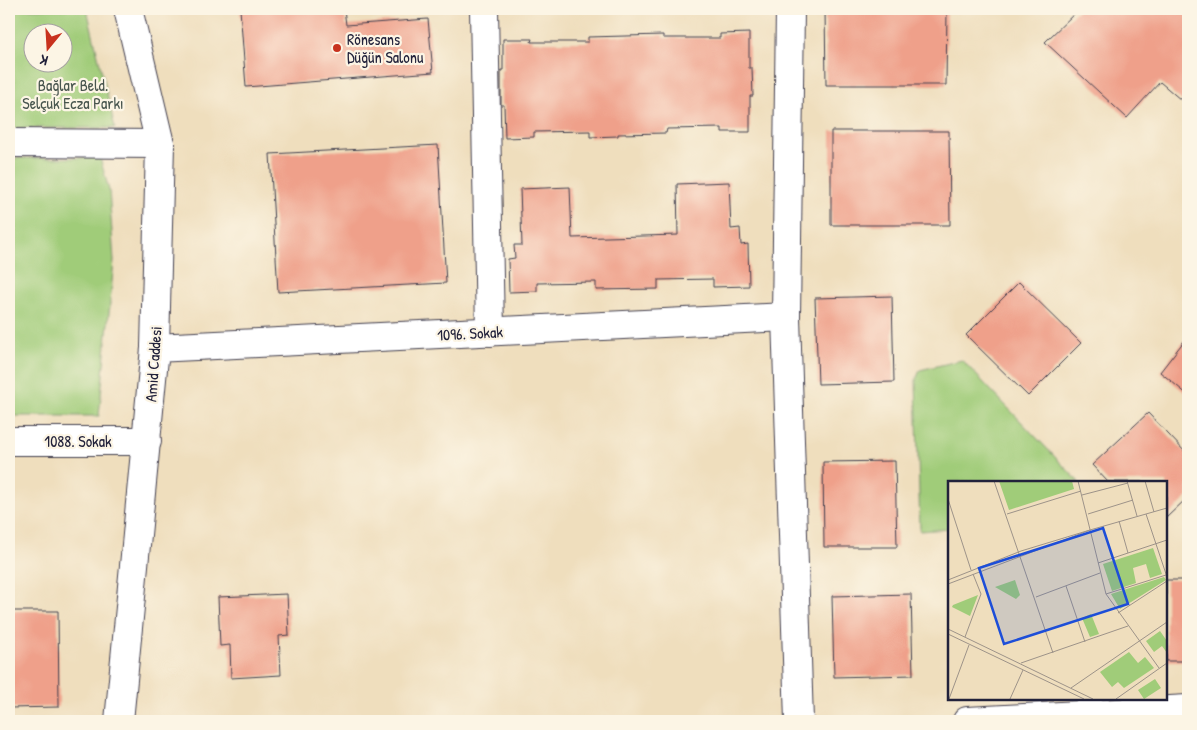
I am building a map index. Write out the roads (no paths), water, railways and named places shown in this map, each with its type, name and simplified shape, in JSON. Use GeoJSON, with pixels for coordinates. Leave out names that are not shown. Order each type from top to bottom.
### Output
{"type":"FeatureCollection","features":[{"type":"Feature","properties":{"kind":"street","name":"Amid Caddesi"},"geometry":{"type":"LineString","coordinates":[[119,721],[155,348],[160,144],[128,9]]}},
{"type":"Feature","properties":{"kind":"street"},"geometry":{"type":"LineString","coordinates":[[484,9],[490,332]]}},
{"type":"Feature","properties":{"kind":"street"},"geometry":{"type":"LineString","coordinates":[[790,9],[786,317],[800,721]]}},
{"type":"Feature","properties":{"kind":"street"},"geometry":{"type":"LineString","coordinates":[[9,143],[160,144]]}},
{"type":"Feature","properties":{"kind":"street","name":"1096. Sokak"},"geometry":{"type":"LineString","coordinates":[[155,348],[786,317]]}},
{"type":"Feature","properties":{"kind":"street","name":"1088. Sokak"},"geometry":{"type":"LineString","coordinates":[[9,441],[147,441]]}},
{"type":"Feature","properties":{"kind":"street"},"geometry":{"type":"LineString","coordinates":[[967,721],[1188,709]]}},
{"type":"Feature","properties":{"kind":"place","name":"Rönesans Düğün Salonu"},"geometry":{"type":"Point","coordinates":[337,48]}},
{"type":"Feature","properties":{"kind":"park label","name":"Bağlar Beld. Selçuk Ecza Parkı"},"geometry":{"type":"Point","coordinates":[73,94]}}]}
